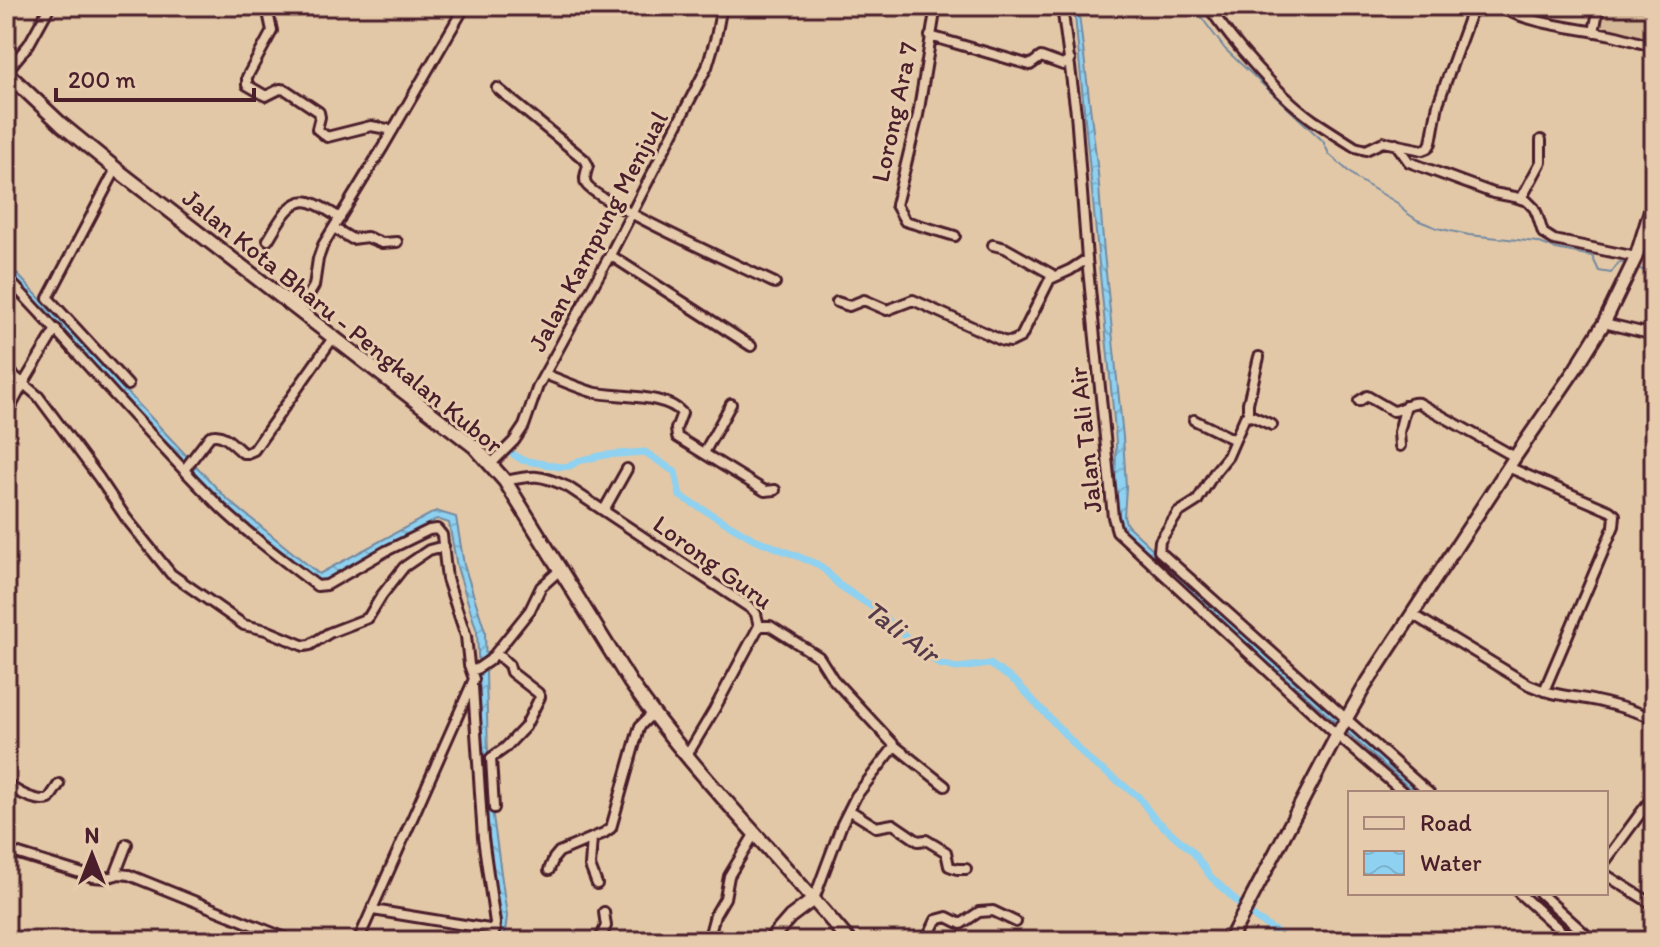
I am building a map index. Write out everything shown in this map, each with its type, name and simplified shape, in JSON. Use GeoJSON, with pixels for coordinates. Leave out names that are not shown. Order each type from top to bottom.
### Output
{"type":"FeatureCollection","features":[{"type":"Feature","properties":{"kind":"main road","name":"Jalan Kota Bharu - Pengkalan Kubor"},"geometry":{"type":"LineString","coordinates":[[6,72],[53,117],[116,169],[466,440],[491,464],[505,481],[652,714],[686,757],[849,941]]}},
{"type":"Feature","properties":{"kind":"street"},"geometry":{"type":"LineString","coordinates":[[6,72],[29,44],[50,6]]}},
{"type":"Feature","properties":{"kind":"street"},"geometry":{"type":"LineString","coordinates":[[270,6],[268,12],[272,31],[247,77],[247,85],[266,96],[280,89],[286,90],[319,112],[317,129],[327,137],[369,126],[393,130]]}},
{"type":"Feature","properties":{"kind":"street"},"geometry":{"type":"LineString","coordinates":[[299,311],[314,286],[323,245],[465,6]]}},
{"type":"Feature","properties":{"kind":"street","name":"Jalan Kampung Menjual"},"geometry":{"type":"LineString","coordinates":[[491,464],[524,426],[545,374],[707,67],[722,6]]}},
{"type":"Feature","properties":{"kind":"street","name":"Lorong Ara 7"},"geometry":{"type":"LineString","coordinates":[[936,6],[918,115],[896,205],[905,221],[955,236]]}},
{"type":"Feature","properties":{"kind":"street","name":"Jalan Tali Air"},"geometry":{"type":"LineString","coordinates":[[1062,6],[1070,60],[1113,517],[1117,531],[1402,791]]}},
{"type":"Feature","properties":{"kind":"street"},"geometry":{"type":"LineString","coordinates":[[1208,6],[1252,61],[1294,103],[1312,119],[1363,150],[1379,142],[1423,150],[1428,148],[1438,104],[1470,15],[1479,6]]}},
{"type":"Feature","properties":{"kind":"street"},"geometry":{"type":"LineString","coordinates":[[1498,6],[1519,17],[1654,47]]}},
{"type":"Feature","properties":{"kind":"street"},"geometry":{"type":"LineString","coordinates":[[1594,32],[1599,6]]}},
{"type":"Feature","properties":{"kind":"street"},"geometry":{"type":"LineString","coordinates":[[930,36],[1030,65],[1041,57],[1063,65],[1070,60]]}},
{"type":"Feature","properties":{"kind":"street"},"geometry":{"type":"LineString","coordinates":[[497,88],[585,160],[588,165],[585,179],[588,187],[631,214],[775,283]]}},
{"type":"Feature","properties":{"kind":"street"},"geometry":{"type":"LineString","coordinates":[[1521,199],[1540,163],[1541,140]]}},
{"type":"Feature","properties":{"kind":"street"},"geometry":{"type":"LineString","coordinates":[[1395,143],[1409,162],[1493,193],[1527,201],[1534,208],[1546,237],[1636,257]]}},
{"type":"Feature","properties":{"kind":"street"},"geometry":{"type":"LineString","coordinates":[[116,169],[48,299],[128,385]]}},
{"type":"Feature","properties":{"kind":"street"},"geometry":{"type":"LineString","coordinates":[[1229,941],[1380,661],[1604,323],[1636,257],[1654,199]]}},
{"type":"Feature","properties":{"kind":"street"},"geometry":{"type":"LineString","coordinates":[[268,240],[292,206],[301,202],[312,203],[340,218]]}},
{"type":"Feature","properties":{"kind":"street"},"geometry":{"type":"LineString","coordinates":[[334,228],[352,239],[367,237],[382,243],[397,242]]}},
{"type":"Feature","properties":{"kind":"street"},"geometry":{"type":"LineString","coordinates":[[993,245],[1005,248],[1055,276]]}},
{"type":"Feature","properties":{"kind":"street"},"geometry":{"type":"LineString","coordinates":[[610,255],[751,346]]}},
{"type":"Feature","properties":{"kind":"street"},"geometry":{"type":"LineString","coordinates":[[837,302],[849,306],[864,300],[891,310],[913,300],[1011,342],[1021,337],[1046,284],[1087,259]]}},
{"type":"Feature","properties":{"kind":"street"},"geometry":{"type":"LineString","coordinates":[[6,277],[187,465],[240,525],[317,586],[327,585],[433,528],[442,535],[447,579],[466,636],[469,665],[474,670],[474,676],[358,941]]}},
{"type":"Feature","properties":{"kind":"street"},"geometry":{"type":"LineString","coordinates":[[1604,323],[1654,335]]}},
{"type":"Feature","properties":{"kind":"street"},"geometry":{"type":"LineString","coordinates":[[6,416],[56,329]]}},
{"type":"Feature","properties":{"kind":"street"},"geometry":{"type":"LineString","coordinates":[[187,465],[210,436],[216,434],[243,453],[254,450],[333,338]]}},
{"type":"Feature","properties":{"kind":"street"},"geometry":{"type":"LineString","coordinates":[[1248,416],[1259,357]]}},
{"type":"Feature","properties":{"kind":"street"},"geometry":{"type":"LineString","coordinates":[[6,369],[26,379],[126,518],[171,574],[245,626],[264,629],[304,646],[310,645],[329,633],[368,618],[404,567],[429,550],[444,546]]}},
{"type":"Feature","properties":{"kind":"street"},"geometry":{"type":"LineString","coordinates":[[545,374],[590,391],[659,401],[676,407],[682,413],[676,429],[677,437],[766,491],[775,490]]}},
{"type":"Feature","properties":{"kind":"street"},"geometry":{"type":"LineString","coordinates":[[1359,401],[1367,396],[1393,411],[1414,402],[1419,403],[1511,462],[1615,515],[1614,526],[1544,691]]}},
{"type":"Feature","properties":{"kind":"street"},"geometry":{"type":"LineString","coordinates":[[704,453],[731,404]]}},
{"type":"Feature","properties":{"kind":"street"},"geometry":{"type":"LineString","coordinates":[[1400,446],[1399,432],[1406,405]]}},
{"type":"Feature","properties":{"kind":"street"},"geometry":{"type":"LineString","coordinates":[[1248,416],[1272,425]]}},
{"type":"Feature","properties":{"kind":"street"},"geometry":{"type":"LineString","coordinates":[[1248,416],[1243,420],[1228,456],[1197,501],[1178,513],[1160,541],[1159,551],[1427,791]]}},
{"type":"Feature","properties":{"kind":"street"},"geometry":{"type":"LineString","coordinates":[[1194,420],[1235,440]]}},
{"type":"Feature","properties":{"kind":"street"},"geometry":{"type":"LineString","coordinates":[[604,510],[627,469]]}},
{"type":"Feature","properties":{"kind":"street","name":"Lorong Guru"},"geometry":{"type":"LineString","coordinates":[[505,481],[528,476],[549,478],[568,487],[753,610],[759,626],[770,626],[819,657],[833,679],[895,746],[945,786]]}},
{"type":"Feature","properties":{"kind":"street"},"geometry":{"type":"LineString","coordinates":[[474,670],[496,653],[530,610],[541,587],[560,570]]}},
{"type":"Feature","properties":{"kind":"street"},"geometry":{"type":"LineString","coordinates":[[1412,614],[1529,685],[1565,697],[1593,700],[1654,718]]}},
{"type":"Feature","properties":{"kind":"street"},"geometry":{"type":"LineString","coordinates":[[686,757],[759,626]]}},
{"type":"Feature","properties":{"kind":"street"},"geometry":{"type":"LineString","coordinates":[[494,808],[491,758],[525,727],[540,697],[511,672],[509,665],[496,653]]}},
{"type":"Feature","properties":{"kind":"street"},"geometry":{"type":"LineString","coordinates":[[472,683],[483,838],[495,923],[493,941]]}},
{"type":"Feature","properties":{"kind":"street"},"geometry":{"type":"LineString","coordinates":[[549,870],[557,854],[607,832],[612,826],[640,726],[652,714]]}},
{"type":"Feature","properties":{"kind":"street"},"geometry":{"type":"LineString","coordinates":[[769,941],[790,917],[814,899],[849,810],[862,786],[895,746]]}},
{"type":"Feature","properties":{"kind":"street"},"geometry":{"type":"LineString","coordinates":[[6,783],[42,801],[49,799],[59,784]]}},
{"type":"Feature","properties":{"kind":"street"},"geometry":{"type":"LineString","coordinates":[[1608,857],[1654,795]]}},
{"type":"Feature","properties":{"kind":"street"},"geometry":{"type":"LineString","coordinates":[[849,810],[875,827],[893,824],[918,841],[926,840],[946,852],[949,866],[966,869]]}},
{"type":"Feature","properties":{"kind":"street"},"geometry":{"type":"LineString","coordinates":[[708,941],[715,915],[724,900],[729,876],[755,833]]}},
{"type":"Feature","properties":{"kind":"street"},"geometry":{"type":"LineString","coordinates":[[592,838],[590,866],[597,884]]}},
{"type":"Feature","properties":{"kind":"street"},"geometry":{"type":"LineString","coordinates":[[115,875],[127,844]]}},
{"type":"Feature","properties":{"kind":"street"},"geometry":{"type":"LineString","coordinates":[[6,850],[93,877],[129,875],[293,941]]}},
{"type":"Feature","properties":{"kind":"street"},"geometry":{"type":"LineString","coordinates":[[1608,876],[1654,905]]}},
{"type":"Feature","properties":{"kind":"street"},"geometry":{"type":"LineString","coordinates":[[1521,895],[1572,941]]}},
{"type":"Feature","properties":{"kind":"street"},"geometry":{"type":"LineString","coordinates":[[1542,895],[1593,941]]}},
{"type":"Feature","properties":{"kind":"street"},"geometry":{"type":"LineString","coordinates":[[373,910],[495,930]]}},
{"type":"Feature","properties":{"kind":"street"},"geometry":{"type":"LineString","coordinates":[[926,941],[936,920],[945,917],[961,924],[979,912],[994,911],[1016,922]]}},
{"type":"Feature","properties":{"kind":"street"},"geometry":{"type":"LineString","coordinates":[[599,941],[606,926],[604,912]]}},
{"type":"Feature","properties":{"kind":"shaded area"},"geometry":{"type":"Polygon","coordinates":[[[1602,6],[1654,6],[1654,45],[1597,31],[1602,6]]]}},
{"type":"Feature","properties":{"kind":"water"},"geometry":{"type":"Polygon","coordinates":[[[1074,6],[1078,6],[1098,173],[1123,437],[1124,517],[1127,525],[1280,668],[1421,791],[1413,791],[1127,535],[1118,518],[1115,496],[1116,442],[1074,6]]]}},
{"type":"Feature","properties":{"kind":"water"},"geometry":{"type":"Polygon","coordinates":[[[6,262],[226,498],[319,574],[436,511],[456,517],[464,565],[485,631],[488,755],[507,916],[504,941],[497,941],[499,922],[485,808],[477,632],[457,567],[449,523],[437,519],[320,584],[227,509],[6,270],[6,262]]]}},
{"type":"Feature","properties":{"kind":"waterway"},"geometry":{"type":"LineString","coordinates":[[1193,6],[1225,49],[1323,141],[1329,154],[1357,179],[1399,204],[1417,220],[1469,235],[1537,242],[1592,256],[1599,271],[1611,273],[1619,262],[1626,264]]}},
{"type":"Feature","properties":{"kind":"waterway"},"geometry":{"type":"LineString","coordinates":[[1637,268],[1654,274]]}},
{"type":"Feature","properties":{"kind":"waterway","name":"Tali Air"},"geometry":{"type":"LineString","coordinates":[[510,452],[522,460],[560,467],[605,455],[645,452],[675,472],[680,496],[752,538],[817,564],[939,664],[957,668],[990,664],[1016,682],[1090,761],[1138,796],[1153,817],[1193,852],[1210,876],[1251,915],[1290,941]]}}]}
